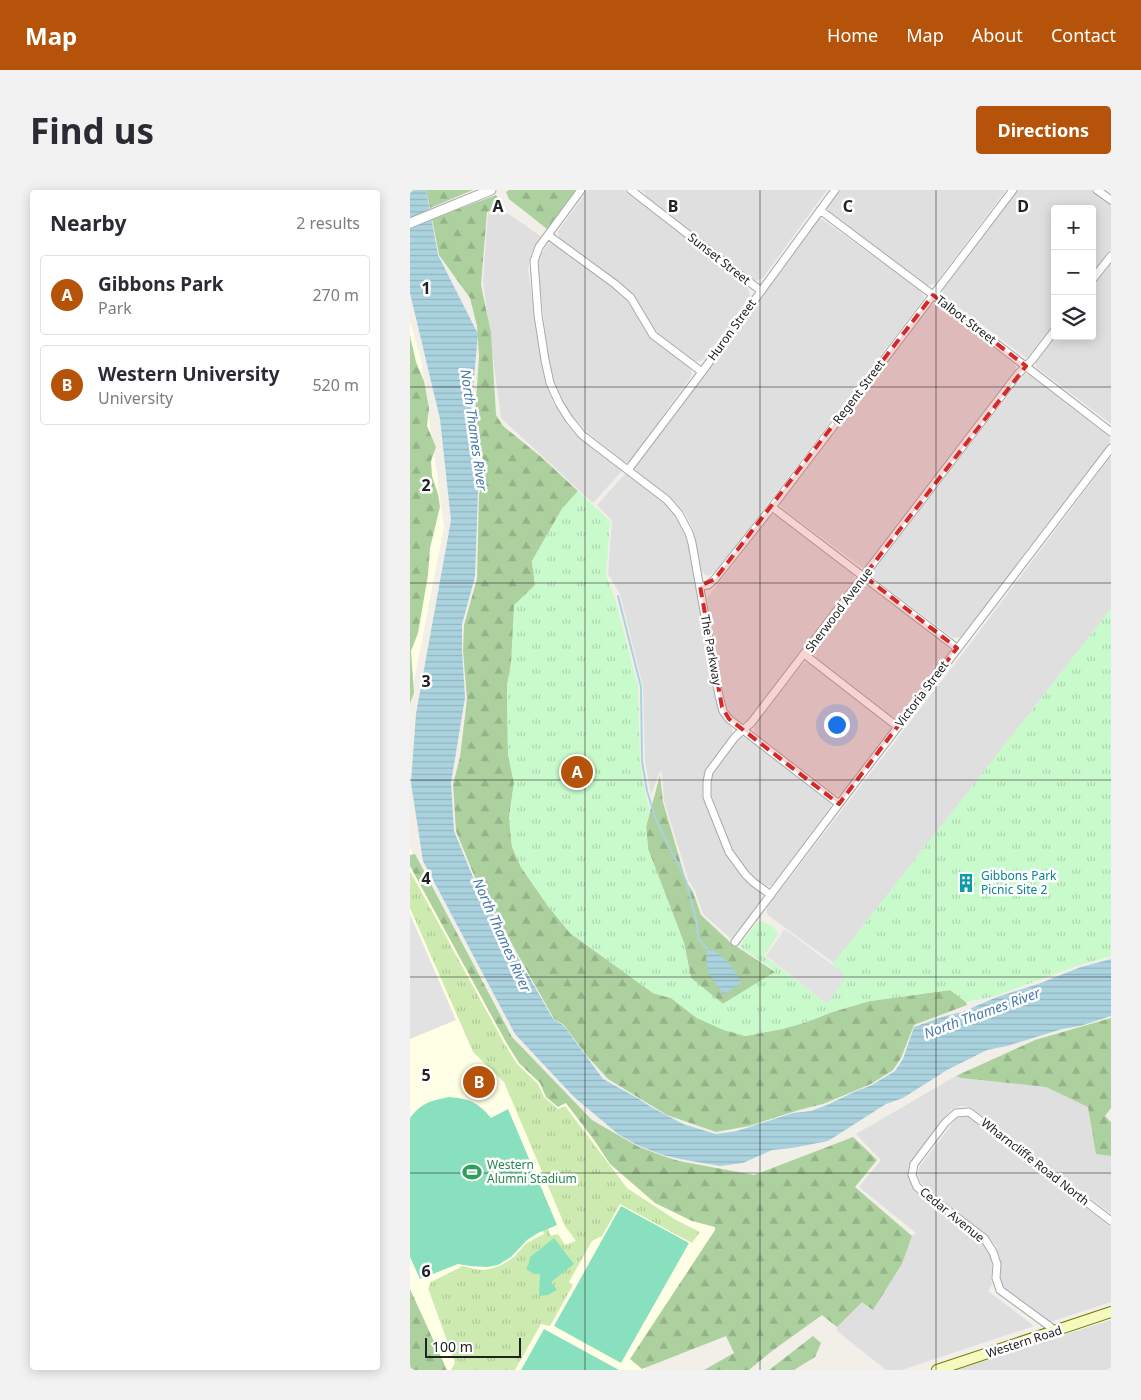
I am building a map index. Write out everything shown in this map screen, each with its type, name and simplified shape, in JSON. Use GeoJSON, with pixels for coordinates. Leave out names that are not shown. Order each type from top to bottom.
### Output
{"type":"FeatureCollection","features":[{"type":"Feature","properties":{"kind":"main road","name":"Western Road"},"geometry":{"type":"LineString","coordinates":[[937,1370],[1056,1332],[1111,1312]]}},
{"type":"Feature","properties":{"kind":"street"},"geometry":{"type":"LineString","coordinates":[[410,223],[491,190]]}},
{"type":"Feature","properties":{"kind":"street"},"geometry":{"type":"LineString","coordinates":[[581,190],[548,235],[626,293],[631,298],[653,335],[702,372]]}},
{"type":"Feature","properties":{"kind":"street","name":"Sunset Street"},"geometry":{"type":"LineString","coordinates":[[631,190],[761,291]]}},
{"type":"Feature","properties":{"kind":"street","name":"Huron Street"},"geometry":{"type":"LineString","coordinates":[[627,469],[702,372],[834,190]]}},
{"type":"Feature","properties":{"kind":"street","name":"Regent Street"},"geometry":{"type":"LineString","coordinates":[[700,586],[708,584],[715,579],[772,507],[1013,190]]}},
{"type":"Feature","properties":{"kind":"street"},"geometry":{"type":"LineString","coordinates":[[1097,190],[1111,200]]}},
{"type":"Feature","properties":{"kind":"street","name":"Talbot Street"},"geometry":{"type":"LineString","coordinates":[[820,210],[933,294],[1111,432]]}},
{"type":"Feature","properties":{"kind":"street","name":"The Parkway"},"geometry":{"type":"LineString","coordinates":[[548,235],[536,253],[534,271],[545,360],[550,383],[558,403],[582,435],[667,500],[679,514],[692,542],[722,707],[729,719],[839,804]]}},
{"type":"Feature","properties":{"kind":"street"},"geometry":{"type":"LineString","coordinates":[[1096,275],[1111,256]]}},
{"type":"Feature","properties":{"kind":"street","name":"Sherwood Avenue"},"geometry":{"type":"LineString","coordinates":[[771,895],[745,874],[728,852],[707,797],[706,782],[709,772],[735,737],[751,723],[1018,374],[1032,360],[1051,335]]}},
{"type":"Feature","properties":{"kind":"street","name":"Victoria Street"},"geometry":{"type":"LineString","coordinates":[[735,942],[1111,448]]}},
{"type":"Feature","properties":{"kind":"street"},"geometry":{"type":"LineString","coordinates":[[772,507],[957,648]]}},
{"type":"Feature","properties":{"kind":"street"},"geometry":{"type":"LineString","coordinates":[[804,654],[898,727]]}},
{"type":"Feature","properties":{"kind":"street","name":"Wharncliffe Road North"},"geometry":{"type":"LineString","coordinates":[[956,1113],[969,1112],[1111,1221]]}},
{"type":"Feature","properties":{"kind":"street","name":"Cedar Avenue"},"geometry":{"type":"LineString","coordinates":[[956,1113],[945,1123],[914,1164],[912,1175],[917,1187],[984,1238],[993,1252],[997,1264],[996,1278],[1000,1290],[1056,1332]]}},
{"type":"Feature","properties":{"kind":"highlighted area"},"geometry":{"type":"Polygon","coordinates":[[[933,295],[1026,366],[864,576],[957,648],[839,804],[729,719],[722,707],[700,586],[715,579],[933,295]]]}},
{"type":"Feature","properties":{"kind":"shaded area"},"geometry":{"type":"Polygon","coordinates":[[[588,190],[626,190],[747,284],[750,296],[705,358],[700,361],[694,361],[664,339],[651,325],[631,294],[559,237],[558,231],[588,190]]]}},
{"type":"Feature","properties":{"kind":"shaded area"},"geometry":{"type":"Polygon","coordinates":[[[641,190],[827,190],[763,278],[755,281],[644,196],[646,194],[641,190]]]}},
{"type":"Feature","properties":{"kind":"shaded area"},"geometry":{"type":"Polygon","coordinates":[[[839,190],[1006,190],[936,283],[925,285],[828,213],[827,206],[839,190]]]}},
{"type":"Feature","properties":{"kind":"shaded area"},"geometry":{"type":"Polygon","coordinates":[[[1017,190],[1092,190],[1111,204],[1111,249],[1096,269],[1096,205],[1051,205],[1051,329],[1030,356],[1026,358],[946,298],[943,288],[1017,190]]]}},
{"type":"Feature","properties":{"kind":"shaded area"},"geometry":{"type":"Polygon","coordinates":[[[500,208],[542,237],[531,254],[528,269],[544,378],[553,403],[566,423],[582,440],[622,471],[593,503],[501,418],[483,281],[488,213],[500,208]]]}},
{"type":"Feature","properties":{"kind":"shaded area"},"geometry":{"type":"Polygon","coordinates":[[[818,218],[919,289],[924,296],[923,300],[718,569],[709,576],[704,574],[701,569],[693,529],[686,515],[672,498],[638,473],[635,466],[818,218]]]}},
{"type":"Feature","properties":{"kind":"shaded area"},"geometry":{"type":"Polygon","coordinates":[[[551,243],[617,289],[624,296],[650,336],[689,366],[692,373],[628,462],[624,462],[589,434],[572,417],[562,402],[553,382],[549,365],[538,269],[539,257],[548,244],[551,243]]]}},
{"type":"Feature","properties":{"kind":"shaded area"},"geometry":{"type":"Polygon","coordinates":[[[1111,261],[1111,424],[1036,367],[1035,362],[1051,340],[1096,340],[1096,281],[1111,261]]]}},
{"type":"Feature","properties":{"kind":"shaded area"},"geometry":{"type":"Polygon","coordinates":[[[935,304],[1014,363],[1015,371],[867,566],[863,568],[784,510],[780,506],[780,500],[927,309],[935,304]]]}},
{"type":"Feature","properties":{"kind":"shaded area"},"geometry":{"type":"Polygon","coordinates":[[[410,321],[421,360],[444,527],[410,701],[410,321]]]}},
{"type":"Feature","properties":{"kind":"shaded area"},"geometry":{"type":"Polygon","coordinates":[[[1025,374],[1030,374],[1108,435],[1110,442],[962,637],[953,638],[874,579],[872,575],[873,569],[1025,374]]]}},
{"type":"Feature","properties":{"kind":"shaded area"},"geometry":{"type":"Polygon","coordinates":[[[1111,456],[1111,609],[834,963],[769,916],[766,911],[768,906],[960,657],[1111,456]]]}},
{"type":"Feature","properties":{"kind":"shaded area"},"geometry":{"type":"Polygon","coordinates":[[[626,473],[666,505],[679,520],[687,536],[719,709],[723,718],[730,724],[733,730],[732,735],[705,772],[702,786],[703,799],[733,866],[745,879],[759,889],[762,895],[761,902],[731,939],[703,914],[695,891],[689,881],[664,801],[662,774],[660,771],[651,795],[645,761],[643,687],[620,594],[608,574],[612,520],[597,505],[626,473]]]}},
{"type":"Feature","properties":{"kind":"shaded area"},"geometry":{"type":"Polygon","coordinates":[[[776,514],[852,572],[855,578],[854,583],[751,720],[746,723],[740,722],[732,716],[727,708],[707,598],[771,515],[776,514]]]}},
{"type":"Feature","properties":{"kind":"shaded area"},"geometry":{"type":"Polygon","coordinates":[[[869,585],[948,644],[950,649],[950,653],[902,715],[896,718],[816,658],[814,652],[817,644],[859,590],[869,585]]]}},
{"type":"Feature","properties":{"kind":"shaded area"},"geometry":{"type":"Polygon","coordinates":[[[810,662],[889,724],[891,728],[844,792],[838,795],[834,794],[757,735],[754,729],[756,723],[801,666],[810,662]]]}},
{"type":"Feature","properties":{"kind":"shaded area"},"geometry":{"type":"Polygon","coordinates":[[[746,737],[831,803],[830,808],[771,886],[761,883],[747,871],[739,860],[731,847],[710,791],[712,775],[738,739],[746,737]]]}},
{"type":"Feature","properties":{"kind":"shaded area"},"geometry":{"type":"Polygon","coordinates":[[[410,845],[414,862],[519,1052],[577,1112],[654,1158],[748,1180],[638,1357],[646,1370],[410,1370],[410,845]]]}},
{"type":"Feature","properties":{"kind":"shaded area"},"geometry":{"type":"Polygon","coordinates":[[[410,914],[456,1020],[410,1039],[410,914]]]}},
{"type":"Feature","properties":{"kind":"shaded area"},"geometry":{"type":"Polygon","coordinates":[[[785,929],[843,973],[844,980],[827,1004],[766,956],[785,929]]]}},
{"type":"Feature","properties":{"kind":"shaded area"},"geometry":{"type":"Polygon","coordinates":[[[956,1076],[1046,1087],[1089,1107],[1096,1153],[1111,1156],[1111,1214],[970,1107],[962,1106],[952,1109],[910,1164],[908,1173],[910,1181],[916,1190],[988,1249],[992,1267],[992,1285],[988,1291],[1034,1326],[902,1370],[886,1370],[837,1331],[837,1327],[862,1301],[873,1310],[902,1264],[912,1236],[916,1233],[859,1187],[881,1160],[856,1134],[956,1076]]]}},
{"type":"Feature","properties":{"kind":"shaded area"},"geometry":{"type":"Polygon","coordinates":[[[962,1116],[970,1117],[1111,1227],[1111,1302],[1050,1322],[1000,1284],[1000,1257],[996,1246],[988,1237],[925,1187],[920,1181],[918,1174],[920,1166],[956,1119],[962,1116]]]}},
{"type":"Feature","properties":{"kind":"shaded area"},"geometry":{"type":"Polygon","coordinates":[[[1111,1320],[1111,1370],[955,1370],[1111,1320]]]}},
{"type":"Feature","properties":{"kind":"green space"},"geometry":{"type":"Polygon","coordinates":[[[426,190],[473,190],[430,208],[426,190]]]}},
{"type":"Feature","properties":{"kind":"green space"},"geometry":{"type":"Polygon","coordinates":[[[509,190],[576,190],[547,229],[509,199],[506,192],[509,190]]]}},
{"type":"Feature","properties":{"kind":"green space"},"geometry":{"type":"Polygon","coordinates":[[[496,195],[502,206],[487,212],[481,285],[491,333],[496,415],[503,426],[540,456],[578,491],[562,509],[532,561],[535,585],[511,664],[507,686],[508,754],[514,783],[509,818],[512,847],[521,867],[548,906],[570,933],[653,993],[671,998],[697,1018],[745,1036],[807,1022],[832,1012],[870,1001],[950,990],[966,1002],[967,1005],[914,1025],[901,1058],[893,1070],[871,1084],[823,1104],[749,1126],[716,1132],[667,1115],[608,1079],[587,1056],[564,1025],[554,1019],[476,880],[456,831],[453,784],[460,757],[467,699],[463,651],[464,625],[477,579],[479,494],[488,466],[473,444],[479,356],[477,326],[470,298],[439,255],[432,219],[496,195]]]}},
{"type":"Feature","properties":{"kind":"green space"},"geometry":{"type":"Polygon","coordinates":[[[410,336],[416,362],[424,381],[429,408],[427,426],[436,447],[431,461],[432,476],[440,507],[430,548],[428,575],[418,633],[411,651],[414,693],[410,703],[410,336]]]}},
{"type":"Feature","properties":{"kind":"green space"},"geometry":{"type":"Polygon","coordinates":[[[578,491],[610,521],[606,576],[615,599],[638,687],[640,761],[650,810],[646,827],[648,849],[684,943],[691,978],[723,1004],[776,971],[739,946],[760,921],[771,926],[778,934],[764,956],[827,1004],[843,973],[832,965],[1111,609],[1111,956],[1080,965],[992,997],[966,1002],[950,990],[870,1001],[782,1029],[745,1036],[723,1030],[697,1018],[671,998],[653,993],[570,933],[548,906],[521,867],[512,846],[509,818],[514,783],[508,754],[507,686],[511,664],[514,605],[535,585],[532,561],[562,509],[578,491]]]}},
{"type":"Feature","properties":{"kind":"green space"},"geometry":{"type":"Polygon","coordinates":[[[660,775],[663,802],[686,881],[693,892],[701,915],[730,942],[775,972],[723,1004],[691,978],[684,943],[648,849],[646,827],[660,775]]]}},
{"type":"Feature","properties":{"kind":"green space"},"geometry":{"type":"Polygon","coordinates":[[[415,854],[512,1037],[592,1120],[637,1146],[663,1156],[679,1161],[754,1175],[853,1137],[877,1160],[855,1187],[912,1236],[902,1264],[873,1310],[862,1302],[837,1327],[822,1315],[749,1370],[704,1370],[734,1353],[726,1336],[642,1369],[630,1359],[715,1230],[715,1227],[692,1221],[655,1203],[610,1164],[566,1103],[558,1107],[546,1097],[540,1083],[519,1063],[507,1044],[410,866],[410,855],[415,854]]]}},
{"type":"Feature","properties":{"kind":"green space"},"geometry":{"type":"Polygon","coordinates":[[[410,871],[517,1064],[538,1084],[544,1097],[558,1109],[565,1106],[627,1188],[676,1220],[700,1232],[692,1243],[620,1204],[602,1236],[592,1241],[569,1282],[573,1285],[550,1326],[541,1324],[515,1370],[451,1370],[455,1363],[428,1288],[431,1282],[463,1266],[484,1270],[509,1261],[528,1243],[544,1234],[533,1208],[548,1228],[551,1236],[558,1234],[565,1245],[576,1241],[565,1226],[504,1082],[473,1052],[410,908],[410,871]]]}},
{"type":"Feature","properties":{"kind":"green space"},"geometry":{"type":"Polygon","coordinates":[[[1111,1018],[1111,1108],[1105,1116],[1111,1122],[1111,1156],[1096,1154],[1088,1107],[1046,1087],[956,1076],[1035,1040],[1111,1018]]]}},
{"type":"Feature","properties":{"kind":"green space","name":"Western Alumni Stadium"},"geometry":{"type":"Polygon","coordinates":[[[450,1097],[473,1102],[491,1118],[508,1109],[557,1225],[527,1240],[511,1257],[498,1265],[487,1267],[458,1264],[420,1279],[410,1257],[410,1118],[427,1103],[450,1097]]]}},
{"type":"Feature","properties":{"kind":"green space"},"geometry":{"type":"Polygon","coordinates":[[[621,1206],[689,1243],[621,1363],[554,1326],[621,1206]]]}},
{"type":"Feature","properties":{"kind":"green space"},"geometry":{"type":"Polygon","coordinates":[[[554,1238],[574,1264],[551,1282],[557,1290],[548,1295],[539,1296],[540,1274],[534,1274],[526,1269],[530,1257],[554,1238]]]}},
{"type":"Feature","properties":{"kind":"green space"},"geometry":{"type":"Polygon","coordinates":[[[410,1289],[447,1370],[410,1370],[410,1289]]]}},
{"type":"Feature","properties":{"kind":"green space"},"geometry":{"type":"Polygon","coordinates":[[[544,1329],[619,1370],[521,1370],[544,1329]]]}},
{"type":"Feature","properties":{"kind":"green space"},"geometry":{"type":"Polygon","coordinates":[[[813,1336],[821,1343],[815,1357],[794,1370],[769,1370],[813,1336]]]}},
{"type":"Feature","properties":{"kind":"water","name":"North Thames River"},"geometry":{"type":"Polygon","coordinates":[[[410,190],[426,190],[438,255],[478,334],[469,433],[478,492],[475,577],[462,624],[465,698],[451,783],[454,831],[475,882],[553,1019],[564,1026],[603,1079],[683,1124],[716,1134],[737,1131],[793,1113],[811,1111],[827,1105],[872,1085],[895,1071],[903,1059],[914,1027],[962,1012],[997,997],[1038,984],[1081,967],[1111,959],[1111,1016],[987,1050],[947,1070],[903,1098],[886,1104],[828,1141],[772,1150],[743,1163],[720,1166],[663,1155],[637,1145],[618,1134],[574,1097],[515,1034],[423,861],[411,783],[416,714],[451,520],[440,419],[410,293],[410,190]]]}},
{"type":"Feature","properties":{"kind":"water"},"geometry":{"type":"Polygon","coordinates":[[[707,949],[713,950],[723,957],[742,982],[724,995],[710,975],[706,962],[707,949]]]}},
{"type":"Feature","properties":{"kind":"waterway"},"geometry":{"type":"LineString","coordinates":[[618,596],[641,687],[642,761],[647,791],[656,820],[686,881],[697,923],[698,938],[707,949]]}},
{"type":"Feature","properties":{"kind":"place","name":"Gibbons Park"},"geometry":{"type":"Point","coordinates":[577,772]}},
{"type":"Feature","properties":{"kind":"place","name":"Gibbons Park Picnic Site 2"},"geometry":{"type":"Point","coordinates":[966,883]}},
{"type":"Feature","properties":{"kind":"place","name":"Western University"},"geometry":{"type":"Point","coordinates":[479,1082]}},
{"type":"Feature","properties":{"kind":"place","name":"Western Alumni Stadium"},"geometry":{"type":"Point","coordinates":[472,1172]}}]}
